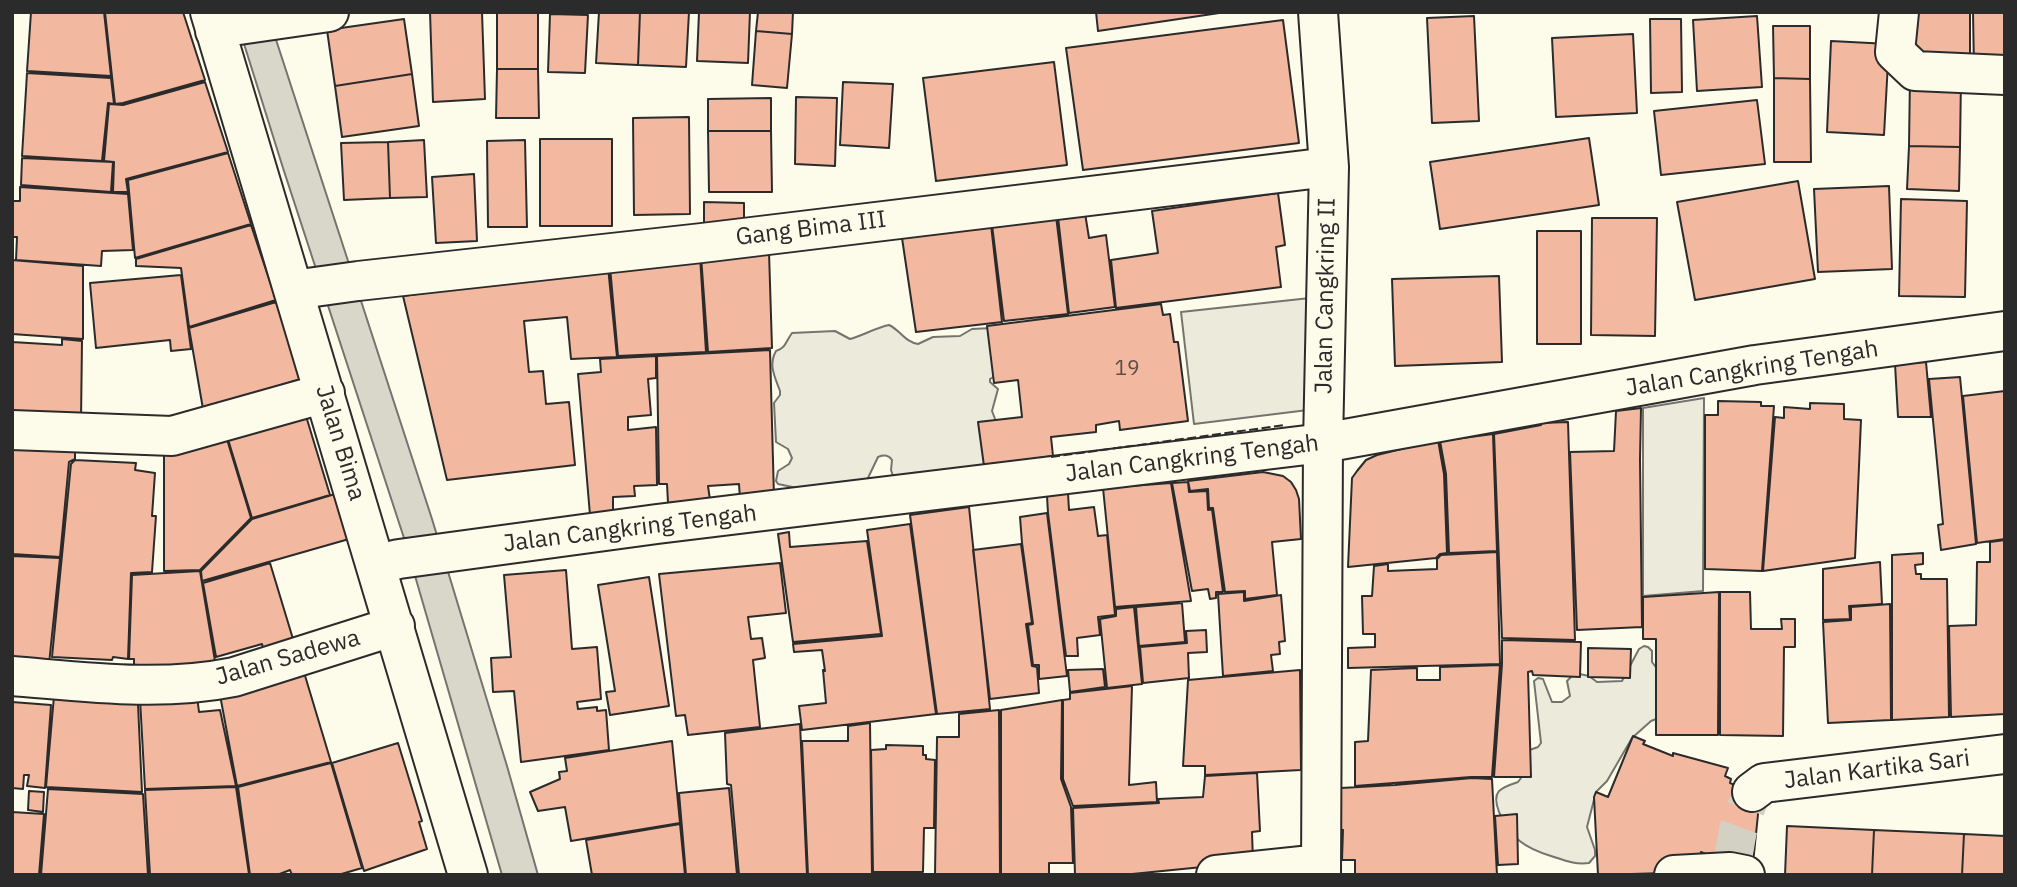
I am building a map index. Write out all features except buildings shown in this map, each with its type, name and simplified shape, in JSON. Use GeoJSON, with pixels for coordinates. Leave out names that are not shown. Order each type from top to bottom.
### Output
{"type":"FeatureCollection","features":[{"type":"Feature","properties":{"kind":"street"},"geometry":{"type":"LineString","coordinates":[[219,23],[288,19],[329,12]]}},
{"type":"Feature","properties":{"kind":"street","name":"Jalan Cangkring II"},"geometry":{"type":"LineString","coordinates":[[1318,12],[1329,167],[1323,443],[1321,869]]}},
{"type":"Feature","properties":{"kind":"street"},"geometry":{"type":"LineString","coordinates":[[1899,12],[1895,52],[1915,71],[2005,75]]}},
{"type":"Feature","properties":{"kind":"street","name":"Jalan Bima"},"geometry":{"type":"LineString","coordinates":[[219,23],[306,288],[325,393],[388,562],[395,626],[456,871]]}},
{"type":"Feature","properties":{"kind":"street","name":"Gang Bima III"},"geometry":{"type":"LineString","coordinates":[[306,288],[1329,167]]}},
{"type":"Feature","properties":{"kind":"street","name":"Jalan Cangkring Tengah"},"geometry":{"type":"LineString","coordinates":[[388,562],[657,524],[1323,443],[1755,365],[2005,331]]}},
{"type":"Feature","properties":{"kind":"street"},"geometry":{"type":"LineString","coordinates":[[12,430],[172,436],[325,393]]}},
{"type":"Feature","properties":{"kind":"street","name":"Jalan Sadewa"},"geometry":{"type":"LineString","coordinates":[[12,676],[138,687],[213,681],[234,677],[395,626]]}},
{"type":"Feature","properties":{"kind":"street","name":"Jalan Kartika Sari"},"geometry":{"type":"LineString","coordinates":[[1752,792],[1764,783],[2005,754]]}},
{"type":"Feature","properties":{"kind":"street"},"geometry":{"type":"LineString","coordinates":[[1216,875],[1321,869]]}},
{"type":"Feature","properties":{"kind":"street"},"geometry":{"type":"LineString","coordinates":[[1674,875],[1735,870]]}},
{"type":"Feature","properties":{"kind":"shaded area"},"geometry":{"type":"Polygon","coordinates":[[[234,12],[267,12],[432,519],[538,875],[502,875],[404,538],[234,12]]]}},
{"type":"Feature","properties":{"kind":"shaded area"},"geometry":{"type":"Polygon","coordinates":[[[1310,298],[1308,410],[1194,424],[1181,312],[1310,298]]]}},
{"type":"Feature","properties":{"kind":"shaded area"},"geometry":{"type":"Polygon","coordinates":[[[889,325],[918,344],[933,337],[960,336],[972,329],[992,328],[1002,372],[990,379],[998,389],[992,411],[997,424],[995,470],[912,473],[907,479],[893,476],[892,460],[884,455],[878,457],[867,480],[797,488],[778,484],[778,471],[789,464],[792,458],[788,449],[776,442],[774,403],[780,391],[772,366],[776,351],[784,346],[792,333],[835,331],[850,339],[889,325]]]}},
{"type":"Feature","properties":{"kind":"shaded area"},"geometry":{"type":"Polygon","coordinates":[[[1704,398],[1703,591],[1643,596],[1643,408],[1704,398]]]}},
{"type":"Feature","properties":{"kind":"shaded area"},"geometry":{"type":"Polygon","coordinates":[[[1644,646],[1652,651],[1652,662],[1658,670],[1671,713],[1651,721],[1632,738],[1607,781],[1596,792],[1587,827],[1595,856],[1589,863],[1574,863],[1542,853],[1519,841],[1508,829],[1496,799],[1499,791],[1521,778],[1524,752],[1538,747],[1541,743],[1534,681],[1543,679],[1552,702],[1562,702],[1570,696],[1567,681],[1575,673],[1589,676],[1597,682],[1622,681],[1639,649],[1644,646]]]}},
{"type":"Feature","properties":{"kind":"tunnel"},"geometry":{"type":"LineString","coordinates":[[1732,864],[1738,830],[1752,792]]}},
{"type":"Feature","properties":{"kind":"fence"},"geometry":{"type":"LineString","coordinates":[[1051,457],[1285,425]]}}]}
